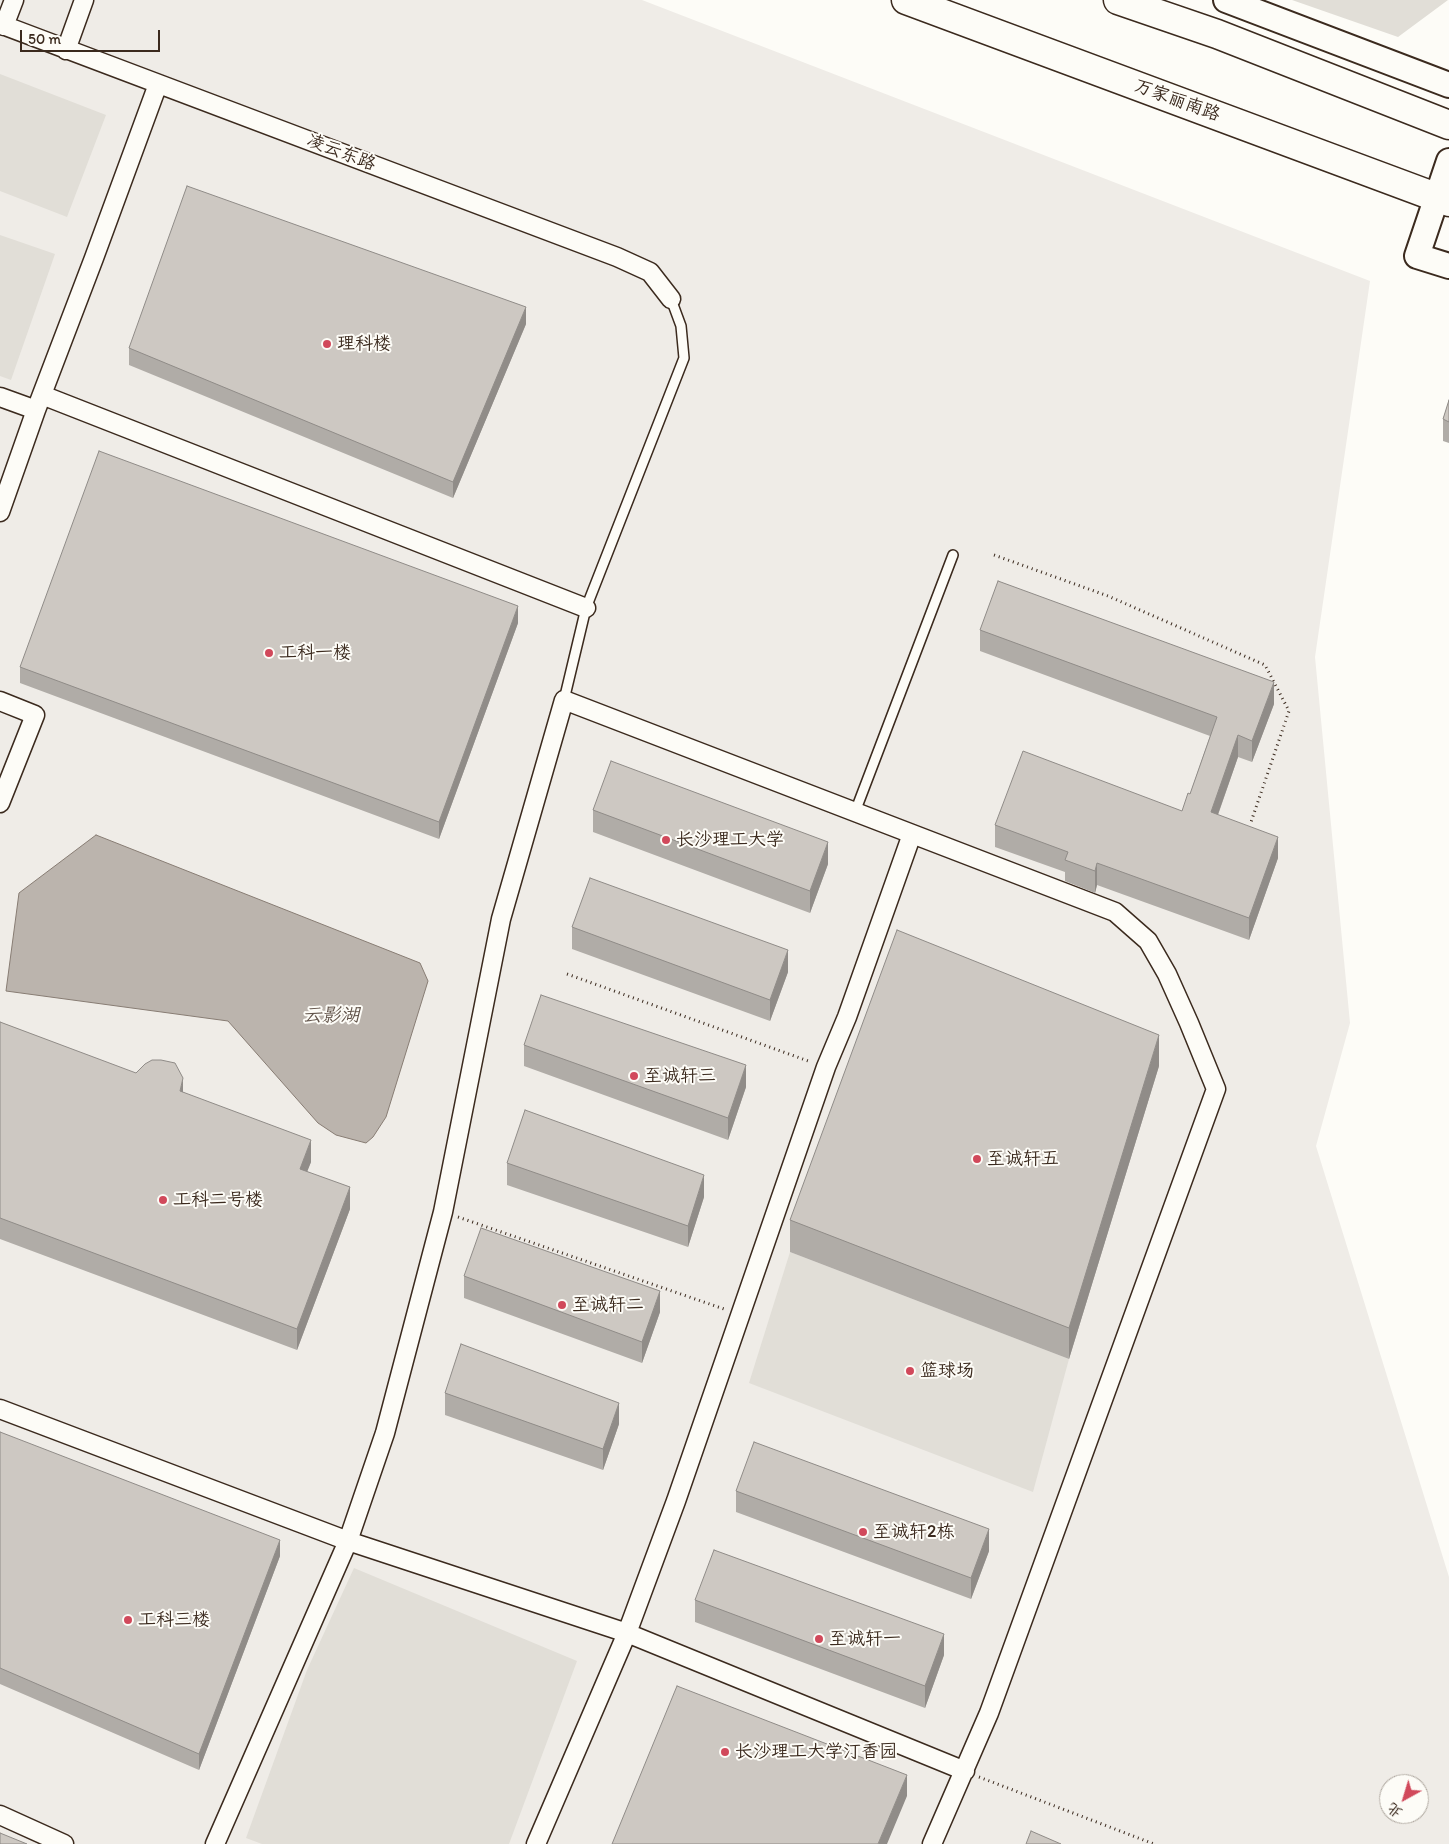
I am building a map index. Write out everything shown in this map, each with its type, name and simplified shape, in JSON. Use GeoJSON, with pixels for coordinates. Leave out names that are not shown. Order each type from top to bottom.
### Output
{"type":"FeatureCollection","features":[{"type":"Feature","properties":{"kind":"main road","name":"万家丽南路"},"geometry":{"type":"LineString","coordinates":[[906,0],[1443,200]]}},
{"type":"Feature","properties":{"kind":"main road"},"geometry":{"type":"LineString","coordinates":[[1118,0],[1218,34],[1449,125]]}},
{"type":"Feature","properties":{"kind":"street"},"geometry":{"type":"LineString","coordinates":[[2,25],[14,0]]}},
{"type":"Feature","properties":{"kind":"street"},"geometry":{"type":"LineString","coordinates":[[66,50],[84,0]]}},
{"type":"Feature","properties":{"kind":"street"},"geometry":{"type":"LineString","coordinates":[[1226,0],[1449,85]]}},
{"type":"Feature","properties":{"kind":"street","name":"凌云东路"},"geometry":{"type":"LineString","coordinates":[[2,25],[617,257],[650,272],[670,299]]}},
{"type":"Feature","properties":{"kind":"street"},"geometry":{"type":"LineString","coordinates":[[0,512],[39,402],[158,84]]}},
{"type":"Feature","properties":{"kind":"street"},"geometry":{"type":"LineString","coordinates":[[1449,161],[1443,200],[1417,256],[1449,266]]}},
{"type":"Feature","properties":{"kind":"street"},"geometry":{"type":"LineString","coordinates":[[0,397],[39,402],[586,608]]}},
{"type":"Feature","properties":{"kind":"street"},"geometry":{"type":"LineString","coordinates":[[215,1844],[348,1541],[385,1433],[443,1212],[501,919],[564,700],[1115,912],[1148,941],[1167,974],[1190,1023],[1216,1089],[989,1713],[932,1844]]}},
{"type":"Feature","properties":{"kind":"street"},"geometry":{"type":"LineString","coordinates":[[0,701],[35,715],[0,803]]}},
{"type":"Feature","properties":{"kind":"street"},"geometry":{"type":"LineString","coordinates":[[536,1844],[627,1633],[679,1492],[826,1067],[847,1017],[912,834]]}},
{"type":"Feature","properties":{"kind":"street"},"geometry":{"type":"LineString","coordinates":[[0,1409],[348,1541],[627,1633],[965,1771]]}},
{"type":"Feature","properties":{"kind":"street"},"geometry":{"type":"LineString","coordinates":[[0,1815],[64,1844]]}},
{"type":"Feature","properties":{"kind":"lane"},"geometry":{"type":"LineString","coordinates":[[564,700],[586,608],[684,358],[681,326],[670,299]]}},
{"type":"Feature","properties":{"kind":"lane"},"geometry":{"type":"LineString","coordinates":[[855,812],[953,554]]}},
{"type":"Feature","properties":{"kind":"path"},"geometry":{"type":"LineString","coordinates":[[994,555],[1108,596],[1265,665],[1289,711],[1252,822]]}},
{"type":"Feature","properties":{"kind":"path"},"geometry":{"type":"LineString","coordinates":[[567,974],[826,1067]]}},
{"type":"Feature","properties":{"kind":"path"},"geometry":{"type":"LineString","coordinates":[[443,1212],[739,1315]]}},
{"type":"Feature","properties":{"kind":"path"},"geometry":{"type":"LineString","coordinates":[[965,1771],[1154,1844]]}},
{"type":"Feature","properties":{"kind":"shaded area","name":"长沙理工大学"},"geometry":{"type":"Polygon","coordinates":[[[0,0],[642,0],[1370,281],[1315,657],[1350,1023],[1316,1146],[1449,1577],[1449,1844],[0,1844],[0,0]]]}},
{"type":"Feature","properties":{"kind":"shaded area"},"geometry":{"type":"Polygon","coordinates":[[[1292,0],[1448,0],[1398,37],[1292,0]]]}},
{"type":"Feature","properties":{"kind":"shaded area"},"geometry":{"type":"Polygon","coordinates":[[[0,74],[106,115],[67,217],[0,191],[0,74]]]}},
{"type":"Feature","properties":{"kind":"shaded area"},"geometry":{"type":"Polygon","coordinates":[[[0,235],[55,254],[11,380],[0,376],[0,235]]]}},
{"type":"Feature","properties":{"kind":"shaded area","name":"篮球场"},"geometry":{"type":"Polygon","coordinates":[[[790,1252],[1069,1359],[1033,1492],[749,1383],[790,1252]]]}},
{"type":"Feature","properties":{"kind":"shaded area"},"geometry":{"type":"Polygon","coordinates":[[[354,1568],[577,1661],[509,1844],[262,1844],[246,1838],[307,1670],[354,1568]]]}},
{"type":"Feature","properties":{"kind":"water","name":"云影湖"},"geometry":{"type":"Polygon","coordinates":[[[96,835],[420,963],[428,981],[386,1117],[373,1137],[366,1143],[336,1135],[318,1123],[228,1021],[6,991],[19,893],[96,835]]]}},
{"type":"Feature","properties":{"kind":"building","name":"理科楼"},"geometry":{"type":"Polygon","coordinates":[[[187,186],[526,307],[453,482],[129,348],[187,186]]]}},
{"type":"Feature","properties":{"kind":"building"},"geometry":{"type":"Polygon","coordinates":[[[1449,400],[1449,422],[1443,419],[1449,400]]]}},
{"type":"Feature","properties":{"kind":"building","name":"工科一楼"},"geometry":{"type":"Polygon","coordinates":[[[99,451],[518,606],[439,822],[20,667],[99,451]]]}},
{"type":"Feature","properties":{"kind":"building"},"geometry":{"type":"Polygon","coordinates":[[[998,581],[1274,682],[1252,741],[1238,735],[1211,812],[1278,837],[1249,918],[1097,863],[1095,871],[1065,860],[1068,852],[995,825],[1023,751],[1182,811],[1188,793],[1190,794],[1217,717],[980,630],[998,581]]]}},
{"type":"Feature","properties":{"kind":"building"},"geometry":{"type":"Polygon","coordinates":[[[611,761],[828,842],[810,891],[593,810],[611,761]]]}},
{"type":"Feature","properties":{"kind":"building"},"geometry":{"type":"Polygon","coordinates":[[[590,878],[788,950],[770,1000],[572,927],[590,878]]]}},
{"type":"Feature","properties":{"kind":"building","name":"至诚轩五"},"geometry":{"type":"Polygon","coordinates":[[[897,930],[1159,1035],[1069,1328],[790,1220],[897,930]]]}},
{"type":"Feature","properties":{"kind":"building"},"geometry":{"type":"Polygon","coordinates":[[[541,995],[746,1065],[728,1118],[524,1045],[541,995]]]}},
{"type":"Feature","properties":{"kind":"building","name":"工科二号楼"},"geometry":{"type":"Polygon","coordinates":[[[0,1022],[136,1073],[152,1060],[175,1063],[183,1078],[180,1091],[311,1140],[300,1169],[350,1187],[297,1329],[0,1218],[0,1022]]]}},
{"type":"Feature","properties":{"kind":"building"},"geometry":{"type":"Polygon","coordinates":[[[525,1110],[704,1175],[688,1226],[507,1163],[525,1110]]]}},
{"type":"Feature","properties":{"kind":"building"},"geometry":{"type":"Polygon","coordinates":[[[481,1228],[660,1291],[642,1342],[464,1276],[481,1228]]]}},
{"type":"Feature","properties":{"kind":"building"},"geometry":{"type":"Polygon","coordinates":[[[461,1344],[619,1403],[603,1449],[445,1393],[461,1344]]]}},
{"type":"Feature","properties":{"kind":"building","name":"工科三楼"},"geometry":{"type":"Polygon","coordinates":[[[0,1432],[280,1540],[199,1754],[0,1668],[0,1432]]]}},
{"type":"Feature","properties":{"kind":"building"},"geometry":{"type":"Polygon","coordinates":[[[754,1442],[989,1529],[971,1578],[736,1491],[754,1442]]]}},
{"type":"Feature","properties":{"kind":"building","name":"至诚轩一"},"geometry":{"type":"Polygon","coordinates":[[[714,1550],[944,1634],[925,1686],[695,1600],[714,1550]]]}},
{"type":"Feature","properties":{"kind":"building","name":"长沙理工大学汀香园"},"geometry":{"type":"Polygon","coordinates":[[[677,1686],[907,1775],[878,1844],[612,1844],[677,1686]]]}},
{"type":"Feature","properties":{"kind":"building"},"geometry":{"type":"Polygon","coordinates":[[[1031,1831],[1061,1844],[1026,1844],[1031,1831]]]}},
{"type":"Feature","properties":{"kind":"building"},"geometry":{"type":"Polygon","coordinates":[[[0,1833],[27,1844],[0,1844],[0,1833]]]}},
{"type":"Feature","properties":{"kind":"place","name":"理科楼"},"geometry":{"type":"Point","coordinates":[327,344]}},
{"type":"Feature","properties":{"kind":"place","name":"工科一楼"},"geometry":{"type":"Point","coordinates":[269,653]}},
{"type":"Feature","properties":{"kind":"place","name":"长沙理工大学"},"geometry":{"type":"Point","coordinates":[666,840]}},
{"type":"Feature","properties":{"kind":"place","name":"至诚轩三"},"geometry":{"type":"Point","coordinates":[634,1076]}},
{"type":"Feature","properties":{"kind":"place","name":"至诚轩五"},"geometry":{"type":"Point","coordinates":[977,1159]}},
{"type":"Feature","properties":{"kind":"place","name":"工科二号楼"},"geometry":{"type":"Point","coordinates":[163,1200]}},
{"type":"Feature","properties":{"kind":"place","name":"至诚轩二"},"geometry":{"type":"Point","coordinates":[562,1305]}},
{"type":"Feature","properties":{"kind":"place","name":"篮球场"},"geometry":{"type":"Point","coordinates":[910,1371]}},
{"type":"Feature","properties":{"kind":"place","name":"至诚轩2栋"},"geometry":{"type":"Point","coordinates":[863,1532]}},
{"type":"Feature","properties":{"kind":"place","name":"工科三楼"},"geometry":{"type":"Point","coordinates":[128,1620]}},
{"type":"Feature","properties":{"kind":"place","name":"至诚轩一"},"geometry":{"type":"Point","coordinates":[819,1639]}},
{"type":"Feature","properties":{"kind":"place","name":"长沙理工大学汀香园"},"geometry":{"type":"Point","coordinates":[725,1752]}}]}
